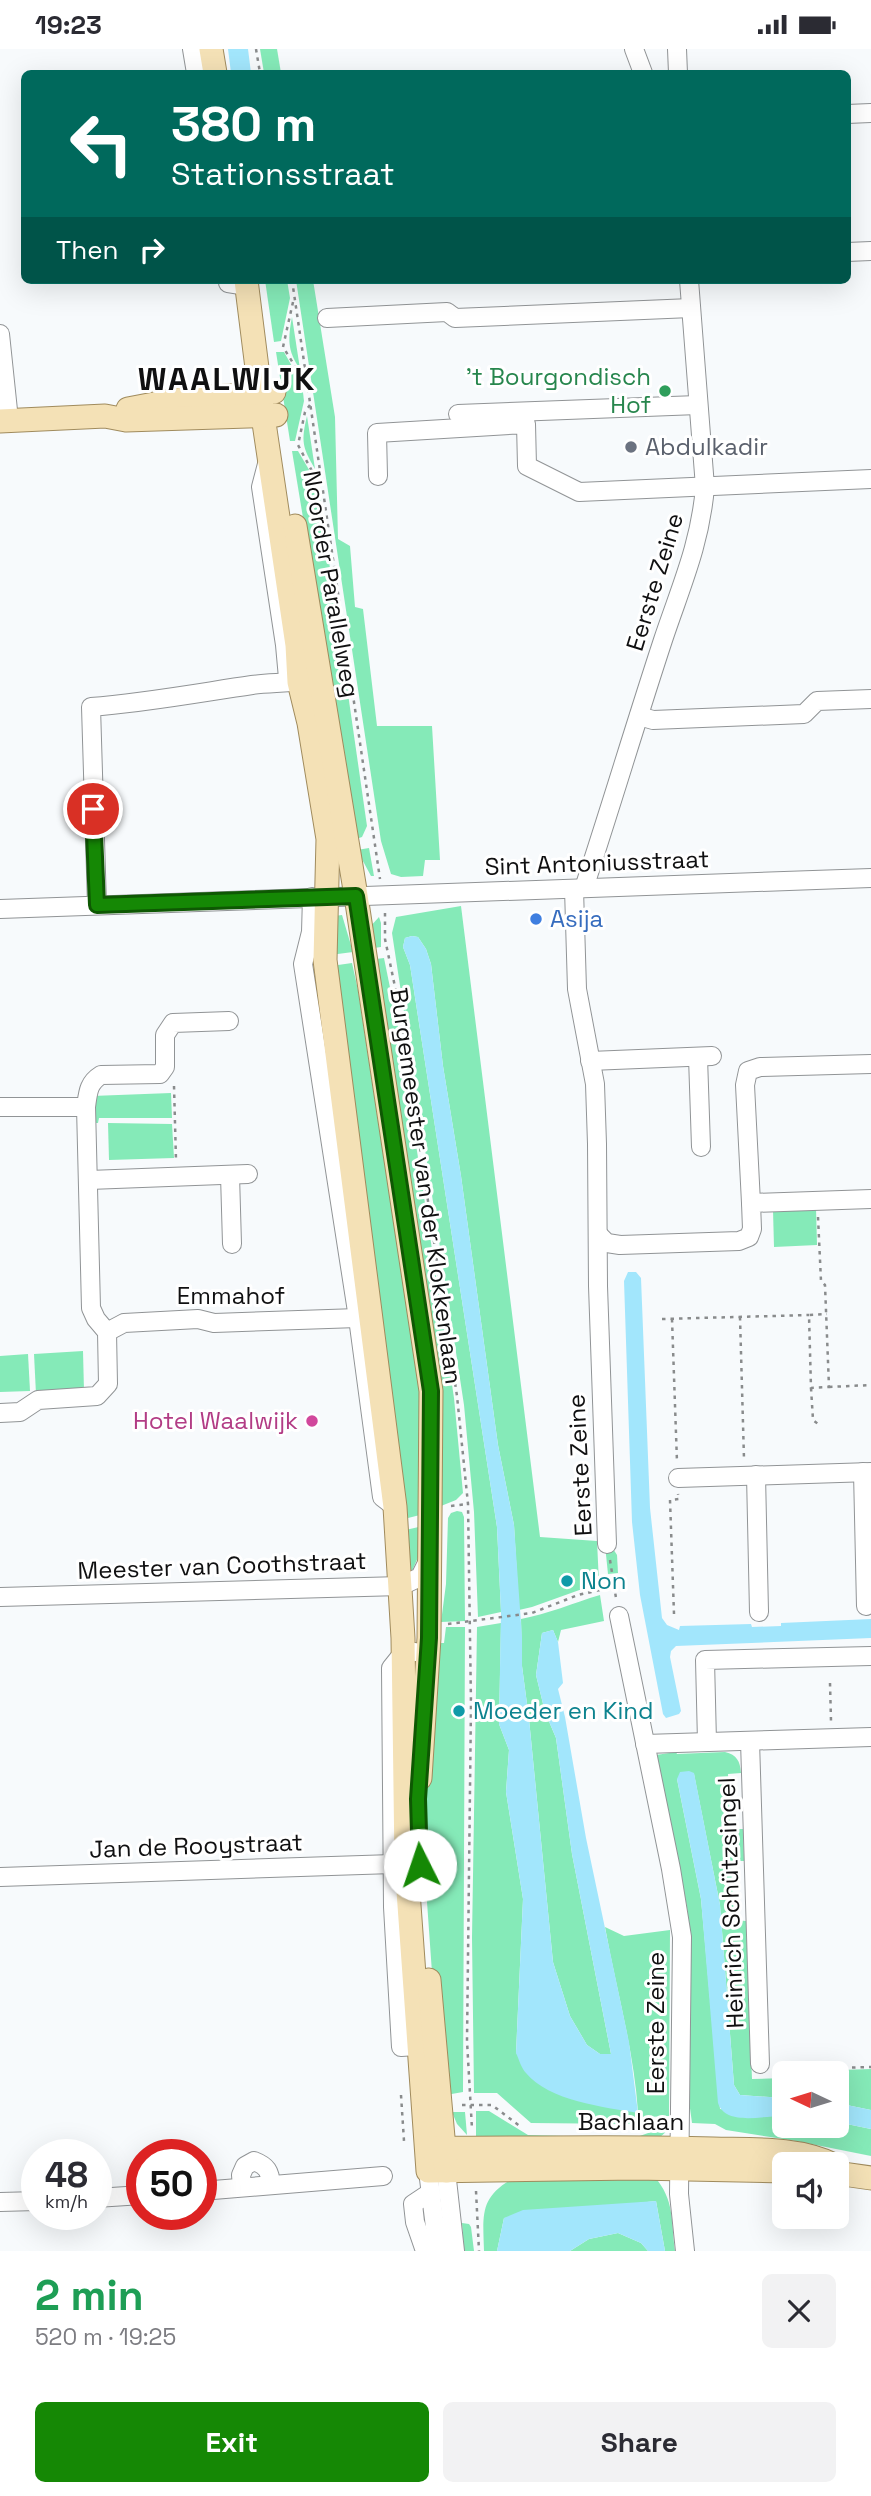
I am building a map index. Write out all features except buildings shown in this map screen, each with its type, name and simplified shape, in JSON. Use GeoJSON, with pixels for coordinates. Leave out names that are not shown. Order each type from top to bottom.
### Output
{"type":"FeatureCollection","features":[{"type":"Feature","properties":{"kind":"main road"},"geometry":{"type":"LineString","coordinates":[[211,49],[214,70]]}},
{"type":"Feature","properties":{"kind":"main road","name":"Noorder Parallelweg"},"geometry":{"type":"LineString","coordinates":[[246,284],[269,404],[281,448],[356,896]]}},
{"type":"Feature","properties":{"kind":"main road"},"geometry":{"type":"LineString","coordinates":[[5,420],[105,416],[124,409],[175,400],[269,404]]}},
{"type":"Feature","properties":{"kind":"main road","name":"Noorder Parallelweg"},"geometry":{"type":"LineString","coordinates":[[269,404],[269,456],[297,645],[293,682],[309,723],[328,839],[319,897]]}},
{"type":"Feature","properties":{"kind":"main road","name":"Burgemeester van der Klokkenlaan"},"geometry":{"type":"LineString","coordinates":[[356,896],[431,1391],[429,1638],[417,1821],[426,2046]]}},
{"type":"Feature","properties":{"kind":"main road","name":"Burgemeester van der Klokkenlaan"},"geometry":{"type":"LineString","coordinates":[[319,897],[329,999],[395,1507],[419,1778]]}},
{"type":"Feature","properties":{"kind":"main road","name":"Burgemeester van der Klokkenlaan"},"geometry":{"type":"LineString","coordinates":[[409,1653],[406,1863],[426,2046],[435,2166]]}},
{"type":"Feature","properties":{"kind":"main road","name":"Bachlaan"},"geometry":{"type":"LineString","coordinates":[[435,2166],[679,2159],[779,2152]]}},
{"type":"Feature","properties":{"kind":"main road","name":"Bachlaan"},"geometry":{"type":"LineString","coordinates":[[679,2159],[772,2170]]}},
{"type":"Feature","properties":{"kind":"street"},"geometry":{"type":"LineString","coordinates":[[192,49],[196,70]]}},
{"type":"Feature","properties":{"kind":"street"},"geometry":{"type":"LineString","coordinates":[[634,49],[642,70]]}},
{"type":"Feature","properties":{"kind":"street"},"geometry":{"type":"LineString","coordinates":[[677,49],[678,70]]}},
{"type":"Feature","properties":{"kind":"street"},"geometry":{"type":"LineString","coordinates":[[851,114],[871,113]]}},
{"type":"Feature","properties":{"kind":"street"},"geometry":{"type":"LineString","coordinates":[[851,252],[871,251]]}},
{"type":"Feature","properties":{"kind":"street","name":"Eerste Zeine"},"geometry":{"type":"LineString","coordinates":[[607,1544],[598,1312],[595,1084],[577,989],[579,889],[693,555],[702,521],[705,487],[689,284]]}},
{"type":"Feature","properties":{"kind":"street"},"geometry":{"type":"LineString","coordinates":[[327,318],[447,311],[455,318],[691,308]]}},
{"type":"Feature","properties":{"kind":"street"},"geometry":{"type":"LineString","coordinates":[[0,334],[5,420]]}},
{"type":"Feature","properties":{"kind":"street"},"geometry":{"type":"LineString","coordinates":[[458,414],[698,405]]}},
{"type":"Feature","properties":{"kind":"street"},"geometry":{"type":"LineString","coordinates":[[378,476],[377,433],[526,424],[527,466],[579,492],[871,479]]}},
{"type":"Feature","properties":{"kind":"street"},"geometry":{"type":"LineString","coordinates":[[97,905],[90,707],[122,705],[321,676]]}},
{"type":"Feature","properties":{"kind":"street"},"geometry":{"type":"LineString","coordinates":[[639,716],[653,720],[804,714],[817,701],[871,699]]}},
{"type":"Feature","properties":{"kind":"street","name":"Sint Antoniusstraat"},"geometry":{"type":"LineString","coordinates":[[0,909],[871,879]]}},
{"type":"Feature","properties":{"kind":"street","name":"Burgemeester van der Klokkenlaan"},"geometry":{"type":"LineString","coordinates":[[319,897],[303,964],[358,1318],[382,1497],[395,1507]]}},
{"type":"Feature","properties":{"kind":"street"},"geometry":{"type":"LineString","coordinates":[[0,1413],[20,1412],[38,1400],[97,1396],[108,1384],[107,1332],[91,1308],[86,1107],[93,1080],[101,1075],[160,1074],[165,1067],[164,1035],[173,1023],[229,1021]]}},
{"type":"Feature","properties":{"kind":"street"},"geometry":{"type":"LineString","coordinates":[[590,1061],[705,1057],[701,1147]]}},
{"type":"Feature","properties":{"kind":"street"},"geometry":{"type":"LineString","coordinates":[[598,1235],[607,1243],[620,1245],[739,1241],[750,1237],[752,1229],[745,1084],[748,1071],[760,1067],[871,1064]]}},
{"type":"Feature","properties":{"kind":"street"},"geometry":{"type":"LineString","coordinates":[[0,1107],[86,1107]]}},
{"type":"Feature","properties":{"kind":"street"},"geometry":{"type":"LineString","coordinates":[[89,1180],[239,1174],[232,1244]]}},
{"type":"Feature","properties":{"kind":"street"},"geometry":{"type":"LineString","coordinates":[[751,1203],[871,1199]]}},
{"type":"Feature","properties":{"kind":"street","name":"Emmahof"},"geometry":{"type":"LineString","coordinates":[[107,1332],[124,1323],[198,1319],[214,1323],[358,1318]]}},
{"type":"Feature","properties":{"kind":"street"},"geometry":{"type":"LineString","coordinates":[[678,1478],[867,1472],[866,1606]]}},
{"type":"Feature","properties":{"kind":"street"},"geometry":{"type":"LineString","coordinates":[[750,1476],[759,1612]]}},
{"type":"Feature","properties":{"kind":"street","name":"Meester van Coothstraat"},"geometry":{"type":"LineString","coordinates":[[0,1597],[401,1586],[420,1577],[431,1555]]}},
{"type":"Feature","properties":{"kind":"street","name":"Eerste Zeine"},"geometry":{"type":"LineString","coordinates":[[619,1615],[671,1869],[681,1937],[679,2194],[684,2251]]}},
{"type":"Feature","properties":{"kind":"street","name":"Burgemeester van der Klokkenlaan"},"geometry":{"type":"LineString","coordinates":[[409,1653],[391,1668],[393,1864],[401,2047],[426,2046]]}},
{"type":"Feature","properties":{"kind":"street"},"geometry":{"type":"LineString","coordinates":[[707,1742],[705,1660],[871,1656]]}},
{"type":"Feature","properties":{"kind":"street"},"geometry":{"type":"LineString","coordinates":[[645,1744],[871,1737]]}},
{"type":"Feature","properties":{"kind":"street","name":"Heinrich Schützsingel"},"geometry":{"type":"LineString","coordinates":[[750,1741],[761,2064]]}},
{"type":"Feature","properties":{"kind":"street","name":"Jan de Rooystraat"},"geometry":{"type":"LineString","coordinates":[[0,1877],[393,1864]]}},
{"type":"Feature","properties":{"kind":"street"},"geometry":{"type":"LineString","coordinates":[[242,2187],[241,2175],[245,2166],[254,2161],[264,2165],[270,2172],[271,2185]]}},
{"type":"Feature","properties":{"kind":"street"},"geometry":{"type":"LineString","coordinates":[[425,2251],[415,2222],[413,2204],[435,2166]]}},
{"type":"Feature","properties":{"kind":"street","name":"Burgemeester van der Klokkenlaan"},"geometry":{"type":"LineString","coordinates":[[435,2166],[438,2251]]}},
{"type":"Feature","properties":{"kind":"street","name":"Burgemeester van der Klokkenlaan"},"geometry":{"type":"LineString","coordinates":[[435,2166],[455,2251]]}},
{"type":"Feature","properties":{"kind":"street"},"geometry":{"type":"LineString","coordinates":[[217,2189],[383,2176]]}},
{"type":"Feature","properties":{"kind":"street"},"geometry":{"type":"LineString","coordinates":[[0,2202],[21,2201]]}},
{"type":"Feature","properties":{"kind":"path"},"geometry":{"type":"LineString","coordinates":[[257,49],[260,70]]}},
{"type":"Feature","properties":{"kind":"path"},"geometry":{"type":"LineString","coordinates":[[292,284],[382,896]]}},
{"type":"Feature","properties":{"kind":"path"},"geometry":{"type":"LineString","coordinates":[[294,297],[284,347],[307,385]]}},
{"type":"Feature","properties":{"kind":"path"},"geometry":{"type":"LineString","coordinates":[[310,405],[305,412],[298,445],[313,473],[321,478]]}},
{"type":"Feature","properties":{"kind":"path"},"geometry":{"type":"LineString","coordinates":[[165,1067],[174,1075],[176,1177]]}},
{"type":"Feature","properties":{"kind":"path"},"geometry":{"type":"LineString","coordinates":[[818,1201],[821,1281],[825,1285],[827,1314],[829,1387]]}},
{"type":"Feature","properties":{"kind":"path"},"geometry":{"type":"LineString","coordinates":[[662,1319],[827,1314]]}},
{"type":"Feature","properties":{"kind":"path"},"geometry":{"type":"LineString","coordinates":[[809,1315],[813,1420],[818,1424]]}},
{"type":"Feature","properties":{"kind":"path"},"geometry":{"type":"LineString","coordinates":[[740,1317],[750,1476]]}},
{"type":"Feature","properties":{"kind":"path"},"geometry":{"type":"LineString","coordinates":[[811,1388],[871,1385]]}},
{"type":"Feature","properties":{"kind":"path"},"geometry":{"type":"LineString","coordinates":[[447,1508],[468,1504]]}},
{"type":"Feature","properties":{"kind":"path","name":"Eerste Zeine"},"geometry":{"type":"LineString","coordinates":[[607,1544],[619,1615]]}},
{"type":"Feature","properties":{"kind":"path"},"geometry":{"type":"LineString","coordinates":[[437,1625],[471,1623],[532,1613],[578,1595],[614,1587]]}},
{"type":"Feature","properties":{"kind":"path"},"geometry":{"type":"LineString","coordinates":[[830,1683],[832,1738]]}},
{"type":"Feature","properties":{"kind":"path"},"geometry":{"type":"LineString","coordinates":[[849,2068],[871,2067]]}},
{"type":"Feature","properties":{"kind":"path"},"geometry":{"type":"LineString","coordinates":[[470,2105],[492,2105],[525,2130]]}},
{"type":"Feature","properties":{"kind":"green space"},"geometry":{"type":"Polygon","coordinates":[[[260,49],[277,49],[280,70],[264,70],[260,49]]]}},
{"type":"Feature","properties":{"kind":"green space"},"geometry":{"type":"Polygon","coordinates":[[[266,284],[288,284],[290,298],[281,341],[274,342],[266,284]]]}},
{"type":"Feature","properties":{"kind":"green space"},"geometry":{"type":"Polygon","coordinates":[[[297,284],[314,284],[335,417],[338,539],[350,546],[355,607],[363,609],[377,726],[432,726],[440,860],[425,860],[423,876],[401,877],[391,874],[381,841],[297,284]]]}},
{"type":"Feature","properties":{"kind":"green space"},"geometry":{"type":"Polygon","coordinates":[[[292,317],[300,369],[290,344],[292,317]]]}},
{"type":"Feature","properties":{"kind":"green space"},"geometry":{"type":"Polygon","coordinates":[[[276,352],[284,352],[302,384],[304,401],[295,441],[290,441],[276,352]]]}},
{"type":"Feature","properties":{"kind":"green space"},"geometry":{"type":"Polygon","coordinates":[[[307,416],[315,469],[304,444],[307,416]]]}},
{"type":"Feature","properties":{"kind":"green space"},"geometry":{"type":"Polygon","coordinates":[[[292,451],[298,451],[318,485],[367,826],[362,837],[356,839],[292,451]]]}},
{"type":"Feature","properties":{"kind":"green space"},"geometry":{"type":"Polygon","coordinates":[[[369,848],[374,876],[371,876],[357,850],[369,848]]]}},
{"type":"Feature","properties":{"kind":"green space"},"geometry":{"type":"Polygon","coordinates":[[[461,906],[540,1537],[597,1541],[599,1583],[519,1610],[514,1525],[498,1445],[443,1066],[431,964],[418,937],[412,936],[405,938],[403,947],[410,965],[497,1527],[501,1612],[478,1617],[474,1512],[464,1405],[392,933],[396,917],[461,906]]]}},
{"type":"Feature","properties":{"kind":"green space"},"geometry":{"type":"Polygon","coordinates":[[[342,915],[353,952],[330,955],[334,916],[342,915]]]}},
{"type":"Feature","properties":{"kind":"green space"},"geometry":{"type":"Polygon","coordinates":[[[379,917],[381,947],[367,949],[368,929],[379,917]]]}},
{"type":"Feature","properties":{"kind":"green space"},"geometry":{"type":"Polygon","coordinates":[[[384,958],[398,1027],[454,1398],[463,1493],[456,1500],[441,1506],[368,960],[384,958]]]}},
{"type":"Feature","properties":{"kind":"green space"},"geometry":{"type":"Polygon","coordinates":[[[352,963],[422,1408],[424,1514],[400,1520],[331,966],[352,963]]]}},
{"type":"Feature","properties":{"kind":"green space"},"geometry":{"type":"Polygon","coordinates":[[[171,1093],[172,1118],[99,1118],[98,1123],[93,1123],[92,1096],[171,1093]]]}},
{"type":"Feature","properties":{"kind":"green space"},"geometry":{"type":"Polygon","coordinates":[[[108,1123],[172,1124],[174,1158],[109,1160],[108,1123]]]}},
{"type":"Feature","properties":{"kind":"green space"},"geometry":{"type":"Polygon","coordinates":[[[816,1208],[817,1245],[774,1247],[773,1210],[816,1208]]]}},
{"type":"Feature","properties":{"kind":"green space"},"geometry":{"type":"Polygon","coordinates":[[[83,1351],[84,1391],[36,1394],[34,1354],[83,1351]]]}},
{"type":"Feature","properties":{"kind":"green space"},"geometry":{"type":"Polygon","coordinates":[[[28,1354],[30,1391],[0,1392],[0,1356],[28,1354]]]}},
{"type":"Feature","properties":{"kind":"green space"},"geometry":{"type":"Polygon","coordinates":[[[462,1512],[464,1517],[465,1621],[441,1622],[446,1584],[448,1518],[451,1513],[462,1512]]]}},
{"type":"Feature","properties":{"kind":"green space"},"geometry":{"type":"Polygon","coordinates":[[[423,1526],[419,1555],[412,1571],[405,1572],[401,1531],[423,1526]]]}},
{"type":"Feature","properties":{"kind":"green space"},"geometry":{"type":"Polygon","coordinates":[[[610,1544],[617,1555],[618,1573],[608,1574],[605,1545],[610,1544]]]}},
{"type":"Feature","properties":{"kind":"green space"},"geometry":{"type":"Polygon","coordinates":[[[600,1595],[604,1621],[561,1630],[558,1642],[553,1630],[542,1633],[536,1675],[545,1712],[556,1738],[572,1854],[611,2054],[600,2054],[587,2045],[570,2016],[553,1962],[522,1666],[521,1619],[600,1595]]]}},
{"type":"Feature","properties":{"kind":"green space"},"geometry":{"type":"Polygon","coordinates":[[[501,1623],[499,1724],[509,1750],[506,1792],[523,1899],[516,2053],[638,2112],[629,2043],[605,1927],[624,1936],[670,1930],[669,2116],[647,2117],[631,2124],[531,2123],[497,2093],[474,2093],[472,1938],[477,1627],[501,1623]]]}},
{"type":"Feature","properties":{"kind":"green space"},"geometry":{"type":"Polygon","coordinates":[[[446,1627],[465,1627],[463,2092],[446,2095],[434,2001],[421,1799],[432,1643],[444,1643],[446,1627]]]}},
{"type":"Feature","properties":{"kind":"green space"},"geometry":{"type":"Polygon","coordinates":[[[676,1752],[725,1752],[735,1757],[740,1765],[741,1773],[728,1774],[730,1829],[743,1829],[744,1861],[740,1861],[740,1865],[731,1866],[734,1920],[746,1921],[752,2079],[772,2078],[772,2097],[740,2095],[734,2085],[720,1905],[694,1774],[677,1779],[701,1899],[720,2109],[772,2115],[772,2137],[726,2130],[715,2124],[692,2123],[689,2101],[691,1964],[687,1907],[656,1755],[676,1752]]]}},
{"type":"Feature","properties":{"kind":"green space"},"geometry":{"type":"Polygon","coordinates":[[[871,2069],[871,2110],[849,2105],[849,2070],[871,2069]]]}},
{"type":"Feature","properties":{"kind":"green space"},"geometry":{"type":"Polygon","coordinates":[[[476,2111],[489,2111],[528,2135],[634,2138],[668,2130],[658,2139],[476,2140],[476,2111]]]}},
{"type":"Feature","properties":{"kind":"green space"},"geometry":{"type":"Polygon","coordinates":[[[452,2112],[465,2112],[467,2135],[457,2124],[452,2112]]]}},
{"type":"Feature","properties":{"kind":"green space"},"geometry":{"type":"Polygon","coordinates":[[[849,2124],[871,2129],[871,2156],[783,2139],[849,2139],[849,2124]]]}},
{"type":"Feature","properties":{"kind":"green space"},"geometry":{"type":"Polygon","coordinates":[[[654,2176],[669,2202],[675,2251],[665,2251],[656,2201],[504,2218],[497,2251],[484,2251],[485,2208],[494,2192],[514,2178],[654,2176]]]}},
{"type":"Feature","properties":{"kind":"green space"},"geometry":{"type":"Polygon","coordinates":[[[462,2223],[471,2227],[474,2251],[464,2251],[462,2223]]]}},
{"type":"Feature","properties":{"kind":"green space"},"geometry":{"type":"Polygon","coordinates":[[[618,2233],[641,2243],[648,2251],[570,2251],[589,2239],[618,2233]]]}},
{"type":"Feature","properties":{"kind":"water"},"geometry":{"type":"Polygon","coordinates":[[[228,49],[248,49],[251,70],[231,70],[228,49]]]}},
{"type":"Feature","properties":{"kind":"water"},"geometry":{"type":"Polygon","coordinates":[[[418,937],[431,964],[443,1066],[498,1445],[514,1525],[522,1666],[553,1962],[570,2016],[587,2045],[600,2054],[611,2054],[572,1854],[556,1738],[545,1712],[536,1675],[542,1633],[553,1630],[558,1642],[563,1683],[558,1689],[629,2042],[638,2113],[578,2101],[548,2090],[526,2073],[516,2053],[523,1899],[506,1792],[509,1750],[499,1724],[501,1612],[497,1527],[410,965],[403,947],[405,938],[418,937]]]}},
{"type":"Feature","properties":{"kind":"water"},"geometry":{"type":"Polygon","coordinates":[[[628,1272],[636,1272],[641,1278],[650,1508],[662,1618],[667,1625],[679,1630],[680,1626],[781,1626],[781,1623],[871,1619],[871,1638],[676,1646],[670,1657],[681,1711],[666,1718],[663,1714],[640,1595],[632,1522],[624,1281],[628,1272]]]}},
{"type":"Feature","properties":{"kind":"water"},"geometry":{"type":"Polygon","coordinates":[[[680,1772],[694,1773],[720,1905],[734,2085],[740,2095],[772,2097],[772,2117],[747,2118],[729,2115],[718,2103],[701,1899],[677,1779],[680,1772]]]}},
{"type":"Feature","properties":{"kind":"water"},"geometry":{"type":"Polygon","coordinates":[[[849,2105],[871,2110],[871,2129],[849,2124],[849,2105]]]}},
{"type":"Feature","properties":{"kind":"water"},"geometry":{"type":"Polygon","coordinates":[[[656,2201],[665,2251],[648,2251],[641,2243],[618,2233],[589,2239],[570,2251],[497,2251],[504,2218],[523,2210],[656,2201]]]}},
{"type":"Feature","properties":{"kind":"place","name":"'t Bourgondisch Hof"},"geometry":{"type":"Point","coordinates":[665,391]}},
{"type":"Feature","properties":{"kind":"place","name":"Abdulkadir"},"geometry":{"type":"Point","coordinates":[631,447]}},
{"type":"Feature","properties":{"kind":"place","name":"Asija"},"geometry":{"type":"Point","coordinates":[536,919]}},
{"type":"Feature","properties":{"kind":"place","name":"Hotel Waalwijk"},"geometry":{"type":"Point","coordinates":[312,1421]}},
{"type":"Feature","properties":{"kind":"place","name":"Non"},"geometry":{"type":"Point","coordinates":[567,1581]}},
{"type":"Feature","properties":{"kind":"place","name":"Moeder en Kind"},"geometry":{"type":"Point","coordinates":[459,1711]}},
{"type":"Feature","properties":{"kind":"district","name":"WAALWIJK"},"geometry":{"type":"Point","coordinates":[227,379]}},
{"type":"Feature","properties":{"kind":"route"},"geometry":{"type":"LineString","coordinates":[[93,809],[97,905],[356,896],[431,1391],[429,1638],[417,1821],[420,1865]]}}]}
